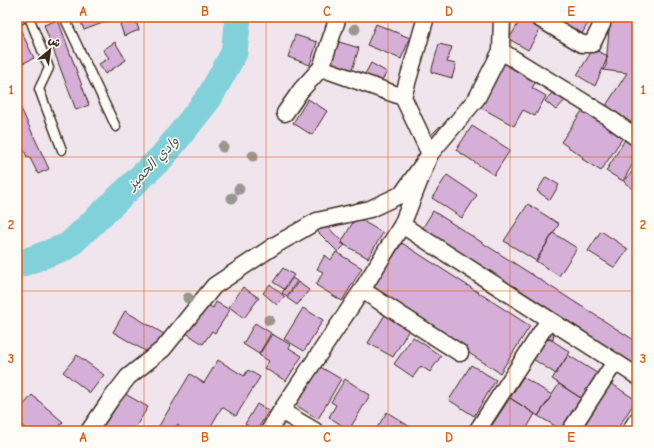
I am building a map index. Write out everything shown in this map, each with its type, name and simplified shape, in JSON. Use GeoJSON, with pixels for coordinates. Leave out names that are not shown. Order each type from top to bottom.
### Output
{"type":"FeatureCollection","features":[{"type":"Feature","properties":{"kind":"street"},"geometry":{"type":"LineString","coordinates":[[285,113],[301,90],[321,68],[338,17]]}},
{"type":"Feature","properties":{"kind":"street"},"geometry":{"type":"LineString","coordinates":[[269,431],[362,290],[402,225],[430,154],[403,97],[426,17]]}},
{"type":"Feature","properties":{"kind":"street"},"geometry":{"type":"LineString","coordinates":[[89,431],[110,399],[128,377],[163,349],[214,286],[277,244],[317,221],[370,209],[402,194],[430,154],[477,98],[501,51],[502,17]]}},
{"type":"Feature","properties":{"kind":"street"},"geometry":{"type":"LineString","coordinates":[[538,17],[582,44],[592,44],[604,17]]}},
{"type":"Feature","properties":{"kind":"street"},"geometry":{"type":"LineString","coordinates":[[501,51],[605,115],[637,138]]}},
{"type":"Feature","properties":{"kind":"street"},"geometry":{"type":"LineString","coordinates":[[321,68],[403,97]]}},
{"type":"Feature","properties":{"kind":"street"},"geometry":{"type":"LineString","coordinates":[[402,225],[637,376]]}},
{"type":"Feature","properties":{"kind":"street"},"geometry":{"type":"LineString","coordinates":[[362,290],[460,353]]}},
{"type":"Feature","properties":{"kind":"street"},"geometry":{"type":"LineString","coordinates":[[477,431],[549,320]]}},
{"type":"Feature","properties":{"kind":"street"},"geometry":{"type":"LineString","coordinates":[[570,431],[615,362]]}},
{"type":"Feature","properties":{"kind":"street"},"geometry":{"type":"LineString","coordinates":[[281,411],[315,431]]}},
{"type":"Feature","properties":{"kind":"street"},"geometry":{"type":"LineString","coordinates":[[630,431],[637,420]]}},
{"type":"Feature","properties":{"kind":"lane"},"geometry":{"type":"LineString","coordinates":[[17,21],[25,17]]}},
{"type":"Feature","properties":{"kind":"lane"},"geometry":{"type":"LineString","coordinates":[[29,17],[49,68],[39,89],[62,150]]}},
{"type":"Feature","properties":{"kind":"lane"},"geometry":{"type":"LineString","coordinates":[[64,17],[116,127]]}},
{"type":"Feature","properties":{"kind":"building"},"geometry":{"type":"Polygon","coordinates":[[[79,17],[115,17],[116,18],[84,30],[79,17]]]}},
{"type":"Feature","properties":{"kind":"building"},"geometry":{"type":"Polygon","coordinates":[[[522,17],[530,17],[543,25],[528,50],[509,39],[522,17]]]}},
{"type":"Feature","properties":{"kind":"building"},"geometry":{"type":"Polygon","coordinates":[[[567,17],[592,17],[581,35],[563,24],[567,17]]]}},
{"type":"Feature","properties":{"kind":"building"},"geometry":{"type":"Polygon","coordinates":[[[610,17],[637,17],[637,127],[607,108],[607,104],[627,73],[603,70],[606,66],[610,17]]]}},
{"type":"Feature","properties":{"kind":"building"},"geometry":{"type":"Polygon","coordinates":[[[135,18],[139,30],[124,36],[120,24],[135,18]]]}},
{"type":"Feature","properties":{"kind":"building"},"geometry":{"type":"Polygon","coordinates":[[[58,20],[89,105],[76,110],[44,25],[58,20]]]}},
{"type":"Feature","properties":{"kind":"building"},"geometry":{"type":"Polygon","coordinates":[[[376,24],[410,38],[401,59],[367,45],[376,24]]]}},
{"type":"Feature","properties":{"kind":"building"},"geometry":{"type":"Polygon","coordinates":[[[20,29],[34,58],[17,66],[17,31],[20,29]]]}},
{"type":"Feature","properties":{"kind":"building"},"geometry":{"type":"Polygon","coordinates":[[[295,35],[317,42],[310,65],[288,57],[295,35]]]}},
{"type":"Feature","properties":{"kind":"building"},"geometry":{"type":"Polygon","coordinates":[[[336,41],[359,48],[351,73],[328,66],[336,41]]]}},
{"type":"Feature","properties":{"kind":"building"},"geometry":{"type":"Polygon","coordinates":[[[115,42],[126,60],[105,74],[99,64],[109,58],[103,50],[115,42]]]}},
{"type":"Feature","properties":{"kind":"building"},"geometry":{"type":"Polygon","coordinates":[[[439,44],[452,47],[447,62],[456,64],[452,78],[431,72],[439,44]]]}},
{"type":"Feature","properties":{"kind":"building"},"geometry":{"type":"Polygon","coordinates":[[[593,49],[608,56],[595,86],[577,75],[593,49]]]}},
{"type":"Feature","properties":{"kind":"building"},"geometry":{"type":"Polygon","coordinates":[[[505,60],[538,78],[532,88],[546,96],[535,116],[523,110],[514,126],[480,107],[505,60]]]}},
{"type":"Feature","properties":{"kind":"building"},"geometry":{"type":"Polygon","coordinates":[[[371,63],[387,72],[380,83],[365,74],[371,63]]]}},
{"type":"Feature","properties":{"kind":"building"},"geometry":{"type":"Polygon","coordinates":[[[556,88],[567,98],[556,110],[545,101],[556,88]]]}},
{"type":"Feature","properties":{"kind":"building"},"geometry":{"type":"Polygon","coordinates":[[[308,99],[327,111],[312,135],[293,123],[308,99]]]}},
{"type":"Feature","properties":{"kind":"building"},"geometry":{"type":"Polygon","coordinates":[[[17,100],[49,169],[38,174],[29,156],[27,157],[17,135],[17,100]]]}},
{"type":"Feature","properties":{"kind":"building"},"geometry":{"type":"Polygon","coordinates":[[[582,111],[623,137],[601,171],[582,159],[583,157],[561,142],[582,111]]]}},
{"type":"Feature","properties":{"kind":"building"},"geometry":{"type":"Polygon","coordinates":[[[440,126],[444,130],[436,140],[431,135],[440,126]]]}},
{"type":"Feature","properties":{"kind":"building"},"geometry":{"type":"Polygon","coordinates":[[[472,126],[510,150],[494,175],[456,150],[472,126]]]}},
{"type":"Feature","properties":{"kind":"building"},"geometry":{"type":"Polygon","coordinates":[[[626,138],[637,147],[631,157],[635,160],[623,181],[606,171],[626,138]]]}},
{"type":"Feature","properties":{"kind":"building"},"geometry":{"type":"Polygon","coordinates":[[[637,165],[637,192],[624,182],[637,165]]]}},
{"type":"Feature","properties":{"kind":"building"},"geometry":{"type":"Polygon","coordinates":[[[447,175],[477,195],[462,218],[432,198],[447,175]]]}},
{"type":"Feature","properties":{"kind":"building"},"geometry":{"type":"Polygon","coordinates":[[[546,177],[559,185],[550,200],[537,191],[546,177]]]}},
{"type":"Feature","properties":{"kind":"building"},"geometry":{"type":"Polygon","coordinates":[[[528,204],[559,224],[536,261],[504,241],[528,204]]]}},
{"type":"Feature","properties":{"kind":"building"},"geometry":{"type":"Polygon","coordinates":[[[433,211],[637,342],[637,372],[420,232],[433,211]]]}},
{"type":"Feature","properties":{"kind":"building"},"geometry":{"type":"Polygon","coordinates":[[[356,217],[383,233],[368,258],[341,243],[356,217]]]}},
{"type":"Feature","properties":{"kind":"building"},"geometry":{"type":"Polygon","coordinates":[[[324,223],[345,245],[338,252],[316,230],[324,223]]]}},
{"type":"Feature","properties":{"kind":"building"},"geometry":{"type":"Polygon","coordinates":[[[601,231],[628,249],[615,268],[588,251],[601,231]]]}},
{"type":"Feature","properties":{"kind":"building"},"geometry":{"type":"Polygon","coordinates":[[[553,233],[577,248],[559,276],[536,261],[553,233]]]}},
{"type":"Feature","properties":{"kind":"building"},"geometry":{"type":"Polygon","coordinates":[[[402,243],[530,326],[500,373],[371,290],[402,243]]]}},
{"type":"Feature","properties":{"kind":"building"},"geometry":{"type":"Polygon","coordinates":[[[336,252],[362,268],[342,301],[316,285],[323,272],[317,269],[325,255],[331,260],[336,252]]]}},
{"type":"Feature","properties":{"kind":"building"},"geometry":{"type":"Polygon","coordinates":[[[283,268],[294,275],[284,289],[273,282],[283,268]]]}},
{"type":"Feature","properties":{"kind":"building"},"geometry":{"type":"Polygon","coordinates":[[[292,278],[297,281],[287,296],[282,293],[292,278]]]}},
{"type":"Feature","properties":{"kind":"building"},"geometry":{"type":"Polygon","coordinates":[[[298,282],[309,290],[297,305],[287,298],[298,282]]]}},
{"type":"Feature","properties":{"kind":"building"},"geometry":{"type":"Polygon","coordinates":[[[270,284],[285,297],[277,305],[263,293],[270,284]]]}},
{"type":"Feature","properties":{"kind":"building"},"geometry":{"type":"Polygon","coordinates":[[[243,287],[259,298],[244,318],[229,307],[243,287]]]}},
{"type":"Feature","properties":{"kind":"building"},"geometry":{"type":"Polygon","coordinates":[[[216,302],[230,310],[215,333],[212,331],[203,344],[186,333],[205,303],[213,308],[216,302]]]}},
{"type":"Feature","properties":{"kind":"building"},"geometry":{"type":"Polygon","coordinates":[[[303,308],[323,320],[304,351],[284,339],[303,308]]]}},
{"type":"Feature","properties":{"kind":"building"},"geometry":{"type":"Polygon","coordinates":[[[125,311],[164,334],[152,355],[113,332],[125,311]]]}},
{"type":"Feature","properties":{"kind":"building"},"geometry":{"type":"Polygon","coordinates":[[[386,313],[410,328],[393,357],[368,343],[386,313]]]}},
{"type":"Feature","properties":{"kind":"building"},"geometry":{"type":"Polygon","coordinates":[[[255,323],[271,333],[259,354],[243,344],[255,323]]]}},
{"type":"Feature","properties":{"kind":"building"},"geometry":{"type":"Polygon","coordinates":[[[546,329],[554,330],[553,340],[544,339],[546,329]]]}},
{"type":"Feature","properties":{"kind":"building"},"geometry":{"type":"Polygon","coordinates":[[[272,334],[291,345],[289,348],[302,356],[286,381],[264,368],[269,361],[259,355],[272,334]]]}},
{"type":"Feature","properties":{"kind":"building"},"geometry":{"type":"Polygon","coordinates":[[[413,337],[441,356],[430,372],[421,366],[413,377],[394,364],[413,337]]]}},
{"type":"Feature","properties":{"kind":"building"},"geometry":{"type":"Polygon","coordinates":[[[547,337],[570,352],[556,374],[533,359],[547,337]]]}},
{"type":"Feature","properties":{"kind":"building"},"geometry":{"type":"Polygon","coordinates":[[[77,355],[104,375],[90,393],[63,372],[77,355]]]}},
{"type":"Feature","properties":{"kind":"building"},"geometry":{"type":"Polygon","coordinates":[[[568,355],[600,375],[584,400],[552,379],[568,355]]]}},
{"type":"Feature","properties":{"kind":"building"},"geometry":{"type":"Polygon","coordinates":[[[218,360],[244,376],[248,370],[260,377],[236,416],[222,407],[208,431],[187,431],[177,425],[173,431],[168,431],[159,426],[190,374],[204,383],[218,360]]]}},
{"type":"Feature","properties":{"kind":"building"},"geometry":{"type":"Polygon","coordinates":[[[317,365],[341,379],[318,419],[294,404],[317,365]]]}},
{"type":"Feature","properties":{"kind":"building"},"geometry":{"type":"Polygon","coordinates":[[[471,365],[496,380],[474,416],[449,400],[471,365]]]}},
{"type":"Feature","properties":{"kind":"building"},"geometry":{"type":"Polygon","coordinates":[[[523,377],[552,395],[538,416],[510,398],[523,377]]]}},
{"type":"Feature","properties":{"kind":"building"},"geometry":{"type":"Polygon","coordinates":[[[345,379],[370,395],[349,430],[329,417],[336,405],[331,402],[345,379]]]}},
{"type":"Feature","properties":{"kind":"building"},"geometry":{"type":"Polygon","coordinates":[[[609,382],[636,400],[616,431],[578,431],[609,382]]]}},
{"type":"Feature","properties":{"kind":"building"},"geometry":{"type":"Polygon","coordinates":[[[559,384],[584,400],[564,431],[538,416],[559,384]]]}},
{"type":"Feature","properties":{"kind":"building"},"geometry":{"type":"Polygon","coordinates":[[[120,391],[148,407],[133,431],[96,431],[120,391]]]}},
{"type":"Feature","properties":{"kind":"building"},"geometry":{"type":"Polygon","coordinates":[[[32,395],[63,422],[58,428],[62,431],[28,431],[17,421],[17,413],[32,395]]]}},
{"type":"Feature","properties":{"kind":"building"},"geometry":{"type":"Polygon","coordinates":[[[510,398],[535,414],[525,431],[494,431],[490,428],[510,398]]]}},
{"type":"Feature","properties":{"kind":"building"},"geometry":{"type":"Polygon","coordinates":[[[257,404],[269,411],[256,431],[245,424],[257,404]]]}},
{"type":"Feature","properties":{"kind":"building"},"geometry":{"type":"Polygon","coordinates":[[[387,412],[410,427],[408,431],[375,431],[387,412]]]}},
{"type":"Feature","properties":{"kind":"waterway","name":"وادي الحميز"},"geometry":{"type":"LineString","coordinates":[[17,265],[68,246],[163,156],[209,98],[234,53],[238,17]]}}]}
